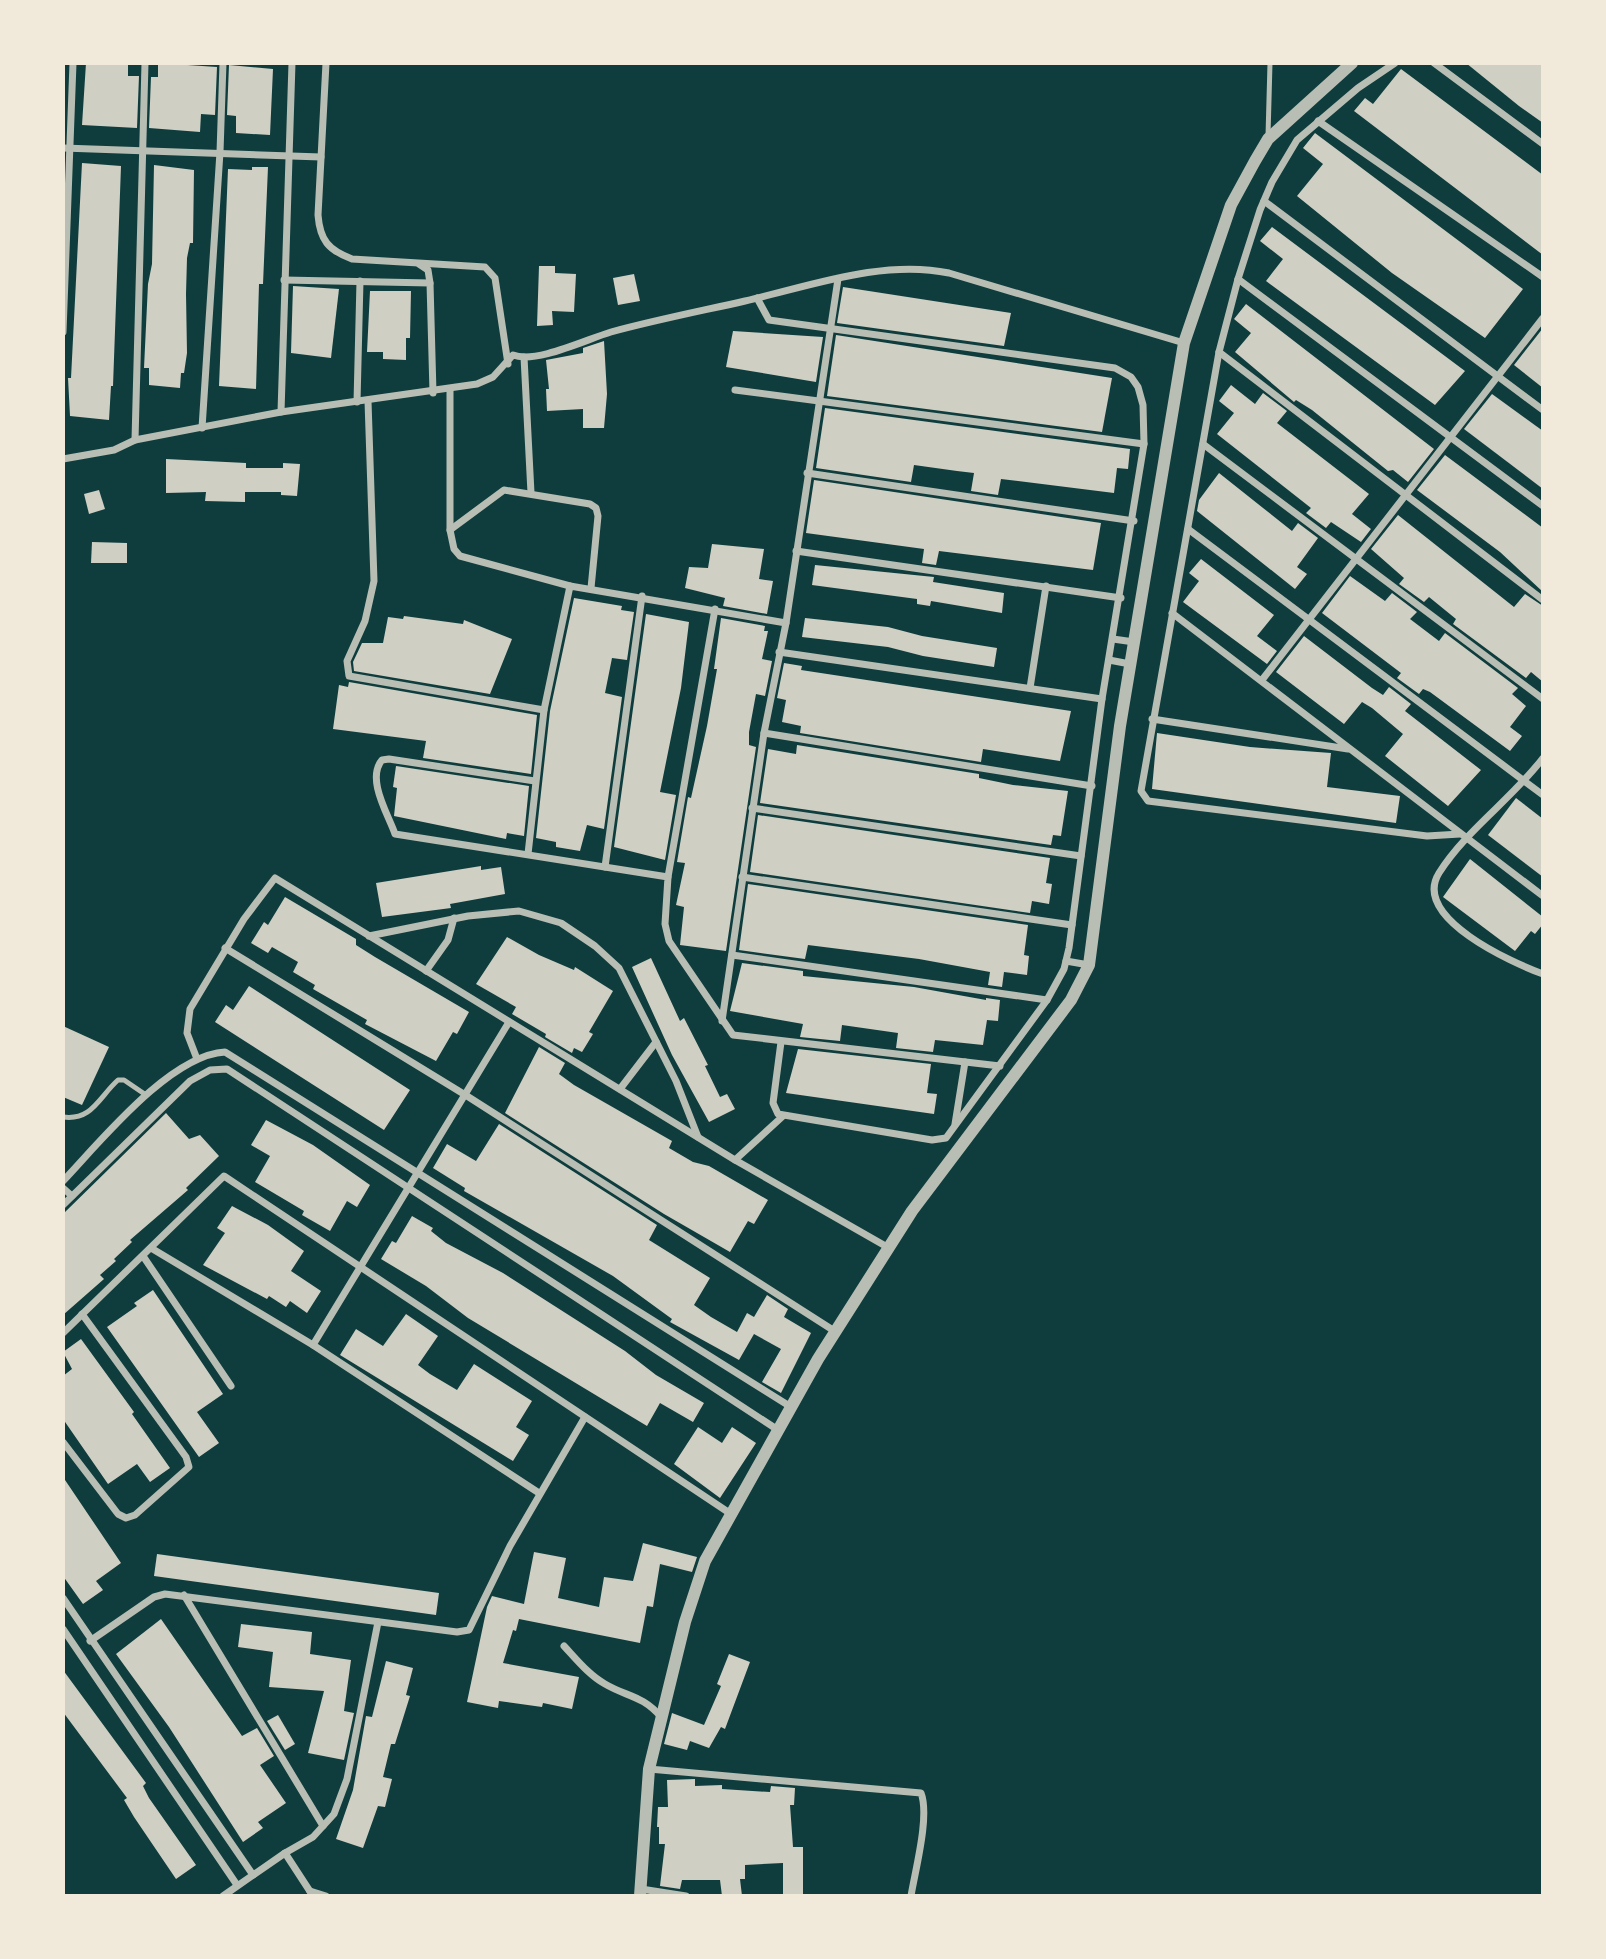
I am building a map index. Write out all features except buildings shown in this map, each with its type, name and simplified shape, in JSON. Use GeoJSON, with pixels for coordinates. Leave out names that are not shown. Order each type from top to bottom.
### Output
{"type":"FeatureCollection","features":[{"type":"Feature","properties":{"kind":"street"},"geometry":{"type":"LineString","coordinates":[[63,332],[66,148],[74,63]]}},
{"type":"Feature","properties":{"kind":"street"},"geometry":{"type":"LineString","coordinates":[[135,440],[145,63]]}},
{"type":"Feature","properties":{"kind":"street"},"geometry":{"type":"LineString","coordinates":[[202,428],[220,152],[222,63]]}},
{"type":"Feature","properties":{"kind":"street"},"geometry":{"type":"LineString","coordinates":[[281,412],[292,63]]}},
{"type":"Feature","properties":{"kind":"street"},"geometry":{"type":"LineString","coordinates":[[326,63],[318,215],[320,232],[326,245],[335,253],[352,259],[481,267],[492,273],[508,365]]}},
{"type":"Feature","properties":{"kind":"street"},"geometry":{"type":"LineString","coordinates":[[686,1896],[641,1892],[649,1769],[685,1622],[705,1561],[791,1407],[889,1248],[993,1101],[1071,1000],[1089,965],[1130,664],[1184,343],[1231,205],[1268,139],[1352,63]]}},
{"type":"Feature","properties":{"kind":"street"},"geometry":{"type":"LineString","coordinates":[[1395,63],[1318,121],[1288,152],[1264,201],[1238,279],[1219,352],[1141,784],[1142,794],[1148,801],[1427,836],[1460,834]]}},
{"type":"Feature","properties":{"kind":"street"},"geometry":{"type":"LineString","coordinates":[[1434,63],[1543,144]]}},
{"type":"Feature","properties":{"kind":"street"},"geometry":{"type":"LineString","coordinates":[[1318,121],[1543,277]]}},
{"type":"Feature","properties":{"kind":"street"},"geometry":{"type":"LineString","coordinates":[[66,148],[321,157]]}},
{"type":"Feature","properties":{"kind":"street"},"geometry":{"type":"LineString","coordinates":[[1264,201],[1543,410]]}},
{"type":"Feature","properties":{"kind":"street"},"geometry":{"type":"LineString","coordinates":[[415,262],[428,270],[430,283],[433,393]]}},
{"type":"Feature","properties":{"kind":"street"},"geometry":{"type":"LineString","coordinates":[[63,459],[114,450],[135,440],[281,412],[433,393],[477,384],[508,365],[513,355],[524,357],[611,332],[838,279],[894,270],[932,269],[1184,343]]}},
{"type":"Feature","properties":{"kind":"street"},"geometry":{"type":"LineString","coordinates":[[722,1022],[741,877],[764,733],[786,623],[838,279]]}},
{"type":"Feature","properties":{"kind":"street"},"geometry":{"type":"LineString","coordinates":[[1238,279],[1543,506]]}},
{"type":"Feature","properties":{"kind":"street"},"geometry":{"type":"LineString","coordinates":[[284,280],[430,283]]}},
{"type":"Feature","properties":{"kind":"street"},"geometry":{"type":"LineString","coordinates":[[357,402],[360,281]]}},
{"type":"Feature","properties":{"kind":"street"},"geometry":{"type":"LineString","coordinates":[[757,298],[769,320],[1115,368],[1131,377],[1138,387],[1143,405],[1144,444],[1134,521],[1102,699],[1072,925],[1066,961],[1047,1000],[946,1138],[932,1140],[783,1116],[774,1110],[773,1103],[782,1042]]}},
{"type":"Feature","properties":{"kind":"street"},"geometry":{"type":"LineString","coordinates":[[1262,680],[1404,493],[1543,318]]}},
{"type":"Feature","properties":{"kind":"street"},"geometry":{"type":"LineString","coordinates":[[1219,352],[1543,600]]}},
{"type":"Feature","properties":{"kind":"street"},"geometry":{"type":"LineString","coordinates":[[524,357],[531,494]]}},
{"type":"Feature","properties":{"kind":"street"},"geometry":{"type":"LineString","coordinates":[[450,390],[450,530],[454,550],[460,556],[570,586],[642,596],[786,623]]}},
{"type":"Feature","properties":{"kind":"street"},"geometry":{"type":"LineString","coordinates":[[735,390],[1144,444]]}},
{"type":"Feature","properties":{"kind":"street"},"geometry":{"type":"LineString","coordinates":[[368,401],[374,581],[365,621],[350,652],[347,670],[349,676],[544,710]]}},
{"type":"Feature","properties":{"kind":"street"},"geometry":{"type":"LineString","coordinates":[[1203,443],[1543,699]]}},
{"type":"Feature","properties":{"kind":"street"},"geometry":{"type":"LineString","coordinates":[[807,473],[1134,521]]}},
{"type":"Feature","properties":{"kind":"street"},"geometry":{"type":"LineString","coordinates":[[450,530],[498,492],[590,503],[596,508],[591,588]]}},
{"type":"Feature","properties":{"kind":"street"},"geometry":{"type":"LineString","coordinates":[[1188,529],[1543,794]]}},
{"type":"Feature","properties":{"kind":"street"},"geometry":{"type":"LineString","coordinates":[[796,551],[1121,598]]}},
{"type":"Feature","properties":{"kind":"street"},"geometry":{"type":"LineString","coordinates":[[528,854],[544,710],[570,586]]}},
{"type":"Feature","properties":{"kind":"street"},"geometry":{"type":"LineString","coordinates":[[1030,688],[1046,586]]}},
{"type":"Feature","properties":{"kind":"street"},"geometry":{"type":"LineString","coordinates":[[605,867],[642,596]]}},
{"type":"Feature","properties":{"kind":"street"},"geometry":{"type":"LineString","coordinates":[[715,609],[668,877],[665,924],[669,941],[722,1022],[735,1036],[1000,1066]]}},
{"type":"Feature","properties":{"kind":"street"},"geometry":{"type":"LineString","coordinates":[[1172,613],[1543,896]]}},
{"type":"Feature","properties":{"kind":"street"},"geometry":{"type":"LineString","coordinates":[[1113,639],[1134,642]]}},
{"type":"Feature","properties":{"kind":"street"},"geometry":{"type":"LineString","coordinates":[[779,652],[1102,699]]}},
{"type":"Feature","properties":{"kind":"street"},"geometry":{"type":"LineString","coordinates":[[1109,660],[1130,664]]}},
{"type":"Feature","properties":{"kind":"street"},"geometry":{"type":"LineString","coordinates":[[1152,719],[1348,749]]}},
{"type":"Feature","properties":{"kind":"street"},"geometry":{"type":"LineString","coordinates":[[764,733],[1092,786]]}},
{"type":"Feature","properties":{"kind":"street"},"geometry":{"type":"LineString","coordinates":[[1543,758],[1438,874],[1436,885],[1439,905],[1456,927],[1517,965],[1543,974]]}},
{"type":"Feature","properties":{"kind":"street"},"geometry":{"type":"LineString","coordinates":[[536,781],[388,759],[382,760],[376,771],[376,781],[395,834],[668,877]]}},
{"type":"Feature","properties":{"kind":"street"},"geometry":{"type":"LineString","coordinates":[[752,808],[1081,856]]}},
{"type":"Feature","properties":{"kind":"street"},"geometry":{"type":"LineString","coordinates":[[741,877],[1072,925]]}},
{"type":"Feature","properties":{"kind":"street"},"geometry":{"type":"LineString","coordinates":[[197,1059],[187,1033],[188,1017],[225,948],[275,878],[735,1160],[889,1248]]}},
{"type":"Feature","properties":{"kind":"street"},"geometry":{"type":"LineString","coordinates":[[368,936],[454,918],[519,911],[561,923],[595,946],[619,968],[656,1042],[698,1137]]}},
{"type":"Feature","properties":{"kind":"street"},"geometry":{"type":"LineString","coordinates":[[426,971],[448,940],[454,918]]}},
{"type":"Feature","properties":{"kind":"street"},"geometry":{"type":"LineString","coordinates":[[225,948],[467,1096],[837,1332]]}},
{"type":"Feature","properties":{"kind":"street"},"geometry":{"type":"LineString","coordinates":[[732,955],[1047,1000]]}},
{"type":"Feature","properties":{"kind":"street"},"geometry":{"type":"LineString","coordinates":[[1066,961],[1089,965]]}},
{"type":"Feature","properties":{"kind":"street"},"geometry":{"type":"LineString","coordinates":[[313,1345],[467,1096],[509,1021]]}},
{"type":"Feature","properties":{"kind":"street"},"geometry":{"type":"LineString","coordinates":[[620,1089],[656,1042]]}},
{"type":"Feature","properties":{"kind":"street"},"geometry":{"type":"LineString","coordinates":[[63,1181],[146,1095],[197,1059],[225,1052],[791,1407]]}},
{"type":"Feature","properties":{"kind":"street"},"geometry":{"type":"LineString","coordinates":[[954,1128],[965,1062]]}},
{"type":"Feature","properties":{"kind":"street"},"geometry":{"type":"LineString","coordinates":[[63,1205],[190,1081],[209,1070],[227,1069],[778,1430]]}},
{"type":"Feature","properties":{"kind":"street"},"geometry":{"type":"LineString","coordinates":[[980,1093],[993,1101]]}},
{"type":"Feature","properties":{"kind":"street"},"geometry":{"type":"LineString","coordinates":[[735,1160],[783,1116]]}},
{"type":"Feature","properties":{"kind":"street"},"geometry":{"type":"LineString","coordinates":[[63,1333],[224,1177],[362,1266],[730,1514]]}},
{"type":"Feature","properties":{"kind":"street"},"geometry":{"type":"LineString","coordinates":[[63,1188],[72,1196]]}},
{"type":"Feature","properties":{"kind":"street"},"geometry":{"type":"LineString","coordinates":[[151,1248],[313,1345],[539,1493]]}},
{"type":"Feature","properties":{"kind":"street"},"geometry":{"type":"LineString","coordinates":[[144,1256],[231,1386]]}},
{"type":"Feature","properties":{"kind":"street"},"geometry":{"type":"LineString","coordinates":[[63,1443],[118,1514],[126,1518],[135,1515],[189,1467],[186,1457],[82,1314]]}},
{"type":"Feature","properties":{"kind":"street"},"geometry":{"type":"LineString","coordinates":[[90,1641],[154,1597],[165,1594],[457,1632],[469,1630],[539,1493],[586,1417]]}},
{"type":"Feature","properties":{"kind":"street"},"geometry":{"type":"LineString","coordinates":[[184,1595],[323,1826]]}},
{"type":"Feature","properties":{"kind":"street"},"geometry":{"type":"LineString","coordinates":[[63,1598],[253,1875]]}},
{"type":"Feature","properties":{"kind":"street"},"geometry":{"type":"LineString","coordinates":[[223,1896],[285,1853],[313,1838],[334,1814],[347,1779],[378,1622]]}},
{"type":"Feature","properties":{"kind":"street"},"geometry":{"type":"LineString","coordinates":[[63,1629],[237,1885]]}},
{"type":"Feature","properties":{"kind":"street"},"geometry":{"type":"LineString","coordinates":[[564,1646],[590,1673],[607,1685],[648,1702],[661,1717]]}},
{"type":"Feature","properties":{"kind":"street"},"geometry":{"type":"LineString","coordinates":[[649,1769],[921,1793],[923,1813],[911,1896]]}},
{"type":"Feature","properties":{"kind":"street"},"geometry":{"type":"LineString","coordinates":[[285,1853],[311,1893],[326,1896]]}},
{"type":"Feature","properties":{"kind":"lane"},"geometry":{"type":"LineString","coordinates":[[1268,139],[1270,63]]}},
{"type":"Feature","properties":{"kind":"lane"},"geometry":{"type":"LineString","coordinates":[[63,1117],[75,1119],[87,1115],[118,1080],[124,1080],[146,1095]]}}]}
